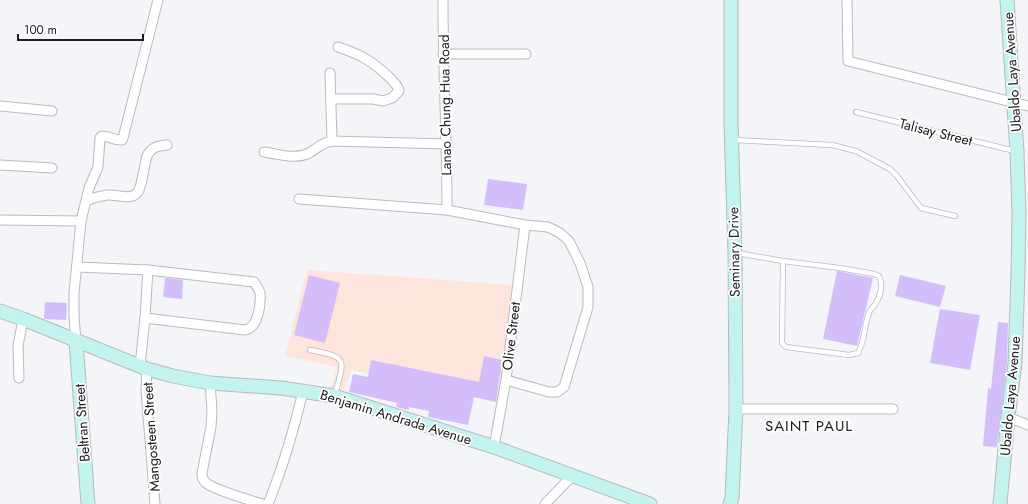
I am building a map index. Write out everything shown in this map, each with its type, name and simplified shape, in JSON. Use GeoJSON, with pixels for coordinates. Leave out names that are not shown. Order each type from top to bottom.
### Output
{"type":"FeatureCollection","features":[{"type":"Feature","properties":{"kind":"street"},"geometry":{"type":"LineString","coordinates":[[76,341],[74,308],[76,267],[81,221],[89,188],[98,167],[101,137],[107,136],[119,141],[124,138],[158,0]]}},
{"type":"Feature","properties":{"kind":"street","name":"Lanao Chung Hua Road"},"geometry":{"type":"LineString","coordinates":[[443,0],[443,54],[447,144],[447,210]]}},
{"type":"Feature","properties":{"kind":"street","name":"Seminary Drive"},"geometry":{"type":"LineString","coordinates":[[730,504],[732,498],[736,409],[731,0]]}},
{"type":"Feature","properties":{"kind":"street"},"geometry":{"type":"LineString","coordinates":[[847,0],[848,61],[1028,106]]}},
{"type":"Feature","properties":{"kind":"street","name":"Ubaldo Laya Avenue"},"geometry":{"type":"LineString","coordinates":[[1000,504],[1008,417],[1015,363],[1019,213],[1017,152],[1007,0]]}},
{"type":"Feature","properties":{"kind":"street"},"geometry":{"type":"LineString","coordinates":[[331,99],[373,99],[383,101],[392,98],[398,91],[395,83],[372,62],[356,53],[338,47]]}},
{"type":"Feature","properties":{"kind":"street"},"geometry":{"type":"LineString","coordinates":[[443,54],[526,54]]}},
{"type":"Feature","properties":{"kind":"street"},"geometry":{"type":"LineString","coordinates":[[330,73],[332,141]]}},
{"type":"Feature","properties":{"kind":"street"},"geometry":{"type":"LineString","coordinates":[[0,106],[52,111]]}},
{"type":"Feature","properties":{"kind":"street"},"geometry":{"type":"LineString","coordinates":[[264,152],[296,156],[310,152],[319,145],[332,141],[447,144]]}},
{"type":"Feature","properties":{"kind":"street"},"geometry":{"type":"LineString","coordinates":[[86,201],[93,198],[116,194],[126,197],[133,196],[139,192],[147,156],[150,150],[155,147],[167,145]]}},
{"type":"Feature","properties":{"kind":"street"},"geometry":{"type":"LineString","coordinates":[[0,165],[52,168]]}},
{"type":"Feature","properties":{"kind":"street"},"geometry":{"type":"LineString","coordinates":[[300,198],[447,210],[525,225],[548,227],[560,233],[569,242],[580,263],[588,287],[588,307],[564,387],[557,392],[549,392],[506,380]]}},
{"type":"Feature","properties":{"kind":"street"},"geometry":{"type":"LineString","coordinates":[[0,220],[81,221]]}},
{"type":"Feature","properties":{"kind":"street","name":"Olive Street"},"geometry":{"type":"LineString","coordinates":[[494,447],[506,380],[525,225]]}},
{"type":"Feature","properties":{"kind":"street"},"geometry":{"type":"LineString","coordinates":[[76,267],[148,270],[254,282],[260,293],[258,313],[254,326],[250,329],[245,330],[145,318]]}},
{"type":"Feature","properties":{"kind":"street","name":"Mangosteen Street"},"geometry":{"type":"LineString","coordinates":[[148,270],[143,368],[155,504]]}},
{"type":"Feature","properties":{"kind":"street","name":"Benjamin Andrada Avenue"},"geometry":{"type":"LineString","coordinates":[[0,311],[143,368],[194,381],[281,388],[334,396],[494,447],[650,504]]}},
{"type":"Feature","properties":{"kind":"street"},"geometry":{"type":"LineString","coordinates":[[19,378],[18,346],[23,319]]}},
{"type":"Feature","properties":{"kind":"street","name":"Beltran Street"},"geometry":{"type":"LineString","coordinates":[[76,341],[88,504]]}},
{"type":"Feature","properties":{"kind":"street"},"geometry":{"type":"LineString","coordinates":[[210,383],[212,410],[211,427],[202,477],[206,483],[216,488],[262,504]]}},
{"type":"Feature","properties":{"kind":"street"},"geometry":{"type":"LineString","coordinates":[[268,504],[279,476],[296,421],[303,391]]}},
{"type":"Feature","properties":{"kind":"street"},"geometry":{"type":"LineString","coordinates":[[736,409],[893,409]]}},
{"type":"Feature","properties":{"kind":"street"},"geometry":{"type":"LineString","coordinates":[[1008,417],[1028,425]]}},
{"type":"Feature","properties":{"kind":"street"},"geometry":{"type":"LineString","coordinates":[[545,504],[573,475]]}},
{"type":"Feature","properties":{"kind":"lane","name":"Talisay Street"},"geometry":{"type":"LineString","coordinates":[[856,112],[1017,152]]}},
{"type":"Feature","properties":{"kind":"lane"},"geometry":{"type":"LineString","coordinates":[[732,140],[832,145],[856,152],[890,170],[897,176],[921,208],[955,216]]}},
{"type":"Feature","properties":{"kind":"lane"},"geometry":{"type":"LineString","coordinates":[[734,253],[840,268],[879,276],[882,284],[880,293],[876,303],[869,313],[862,347],[858,353],[854,355],[841,354],[786,347],[782,343],[783,261]]}},
{"type":"Feature","properties":{"kind":"lane"},"geometry":{"type":"LineString","coordinates":[[310,350],[331,354],[340,359],[342,363],[341,372],[334,396]]}},
{"type":"Feature","properties":{"kind":"shaded area"},"geometry":{"type":"Polygon","coordinates":[[[307,270],[515,285],[497,402],[352,370],[343,391],[330,389],[337,367],[285,356],[307,270]]]}},
{"type":"Feature","properties":{"kind":"building"},"geometry":{"type":"Polygon","coordinates":[[[488,179],[527,184],[523,210],[484,205],[488,179]]]}},
{"type":"Feature","properties":{"kind":"building"},"geometry":{"type":"Polygon","coordinates":[[[837,271],[873,278],[857,346],[823,339],[837,271]]]}},
{"type":"Feature","properties":{"kind":"building"},"geometry":{"type":"Polygon","coordinates":[[[309,275],[340,283],[325,343],[294,335],[309,275]]]}},
{"type":"Feature","properties":{"kind":"building"},"geometry":{"type":"Polygon","coordinates":[[[900,275],[946,286],[940,307],[895,296],[900,275]]]}},
{"type":"Feature","properties":{"kind":"building"},"geometry":{"type":"Polygon","coordinates":[[[165,278],[183,280],[182,299],[163,297],[165,278]]]}},
{"type":"Feature","properties":{"kind":"building"},"geometry":{"type":"Polygon","coordinates":[[[45,302],[67,303],[66,320],[44,319],[45,302]]]}},
{"type":"Feature","properties":{"kind":"building"},"geometry":{"type":"Polygon","coordinates":[[[940,309],[980,315],[970,370],[930,363],[940,309]]]}},
{"type":"Feature","properties":{"kind":"building"},"geometry":{"type":"Polygon","coordinates":[[[998,322],[1008,323],[1007,362],[997,447],[983,446],[988,388],[991,389],[998,322]]]}},
{"type":"Feature","properties":{"kind":"building"},"geometry":{"type":"Polygon","coordinates":[[[484,356],[502,360],[496,402],[474,397],[468,425],[428,417],[429,411],[409,407],[409,410],[396,407],[397,403],[349,392],[353,374],[368,377],[371,360],[479,382],[484,356]]]}},
{"type":"Feature","properties":{"kind":"district","name":"SAINT PAUL"},"geometry":{"type":"Point","coordinates":[809,426]}}]}
